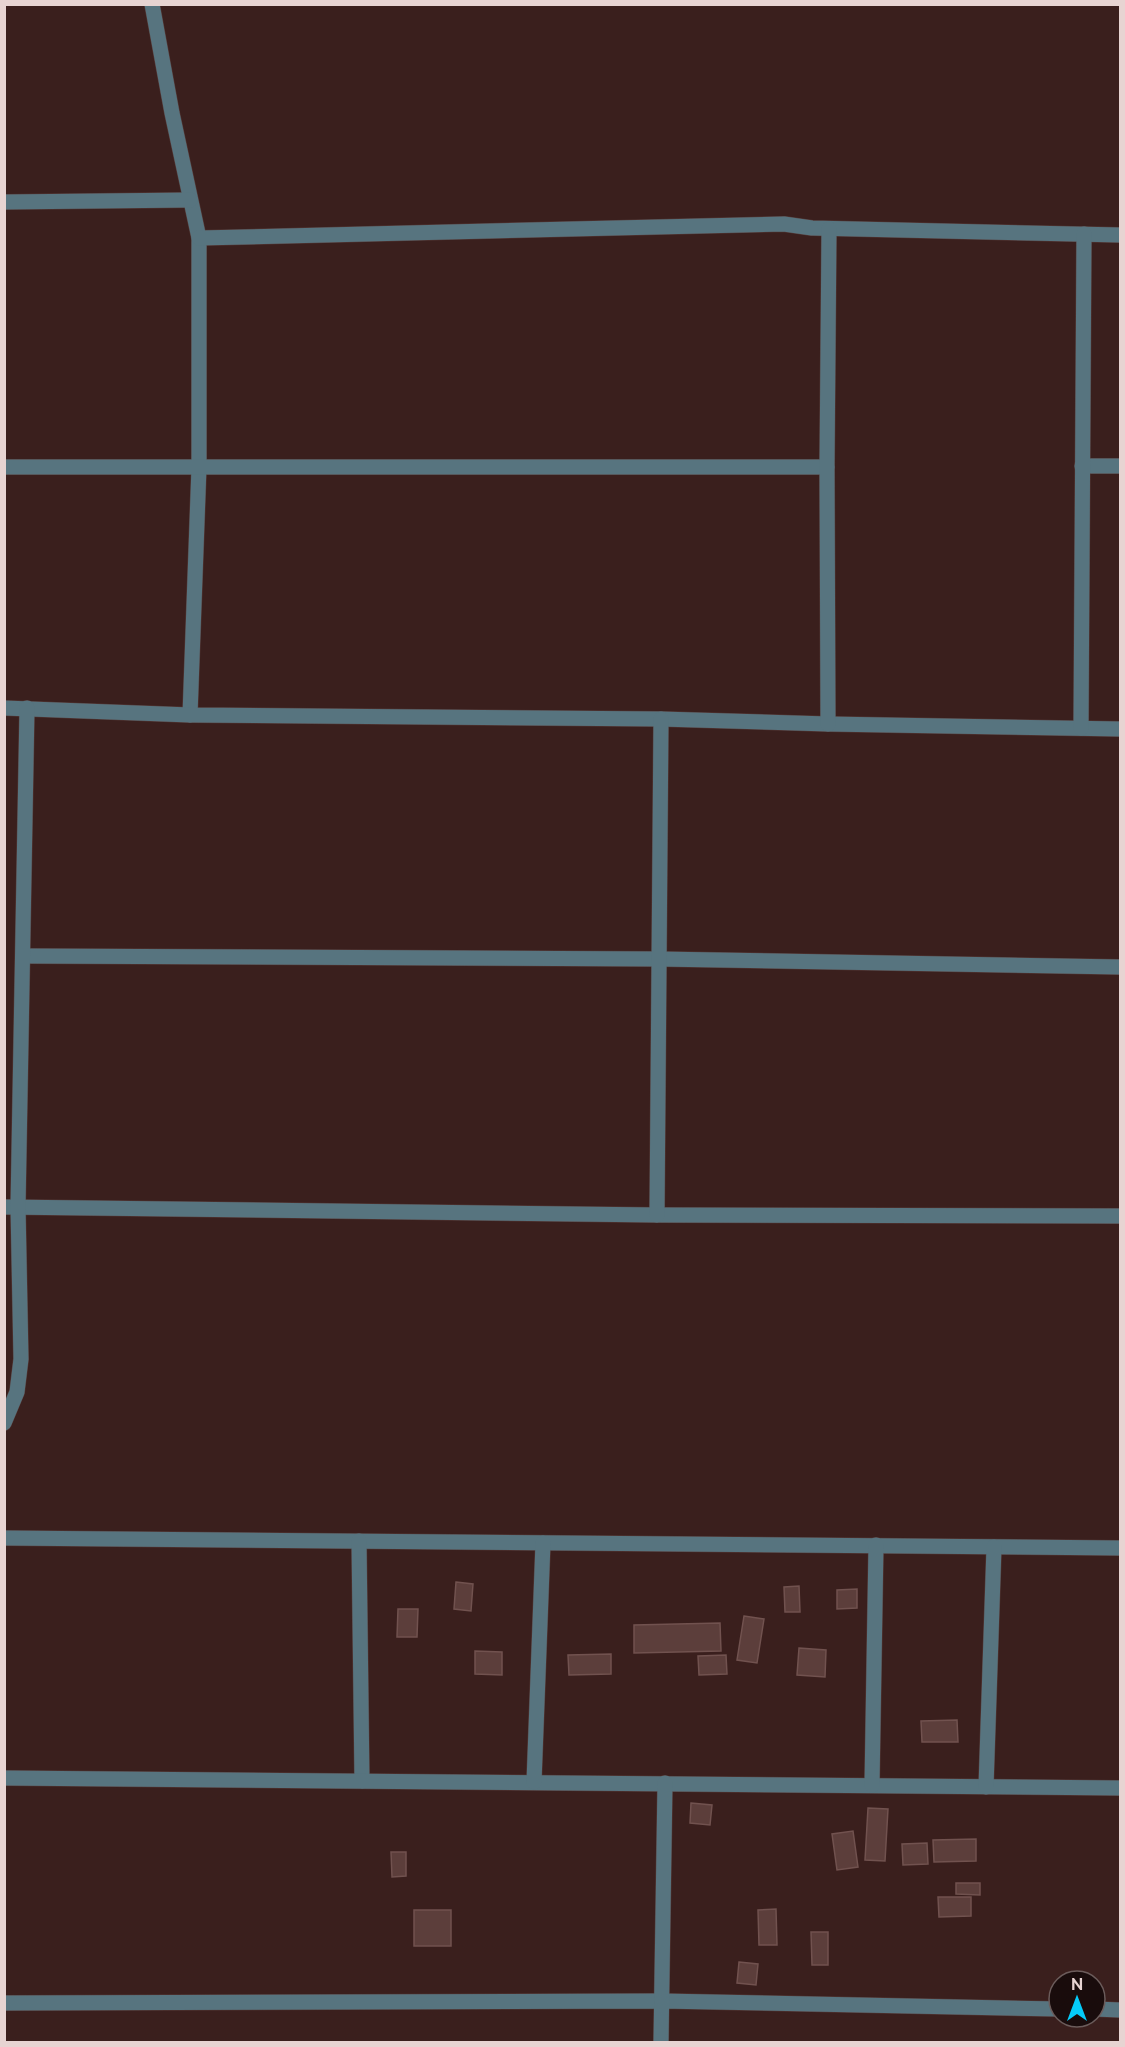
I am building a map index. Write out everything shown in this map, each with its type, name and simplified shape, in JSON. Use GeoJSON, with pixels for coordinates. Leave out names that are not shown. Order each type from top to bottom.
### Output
{"type":"FeatureCollection","features":[{"type":"Feature","properties":{"kind":"street"},"geometry":{"type":"LineString","coordinates":[[152,4],[172,113],[199,238],[199,467],[190,715]]}},
{"type":"Feature","properties":{"kind":"street"},"geometry":{"type":"LineString","coordinates":[[4,202],[190,200]]}},
{"type":"Feature","properties":{"kind":"street"},"geometry":{"type":"LineString","coordinates":[[199,238],[784,224],[829,229],[1120,235]]}},
{"type":"Feature","properties":{"kind":"street"},"geometry":{"type":"LineString","coordinates":[[828,724],[829,229]]}},
{"type":"Feature","properties":{"kind":"street"},"geometry":{"type":"LineString","coordinates":[[1081,728],[1084,234]]}},
{"type":"Feature","properties":{"kind":"street"},"geometry":{"type":"LineString","coordinates":[[1082,466],[1120,466]]}},
{"type":"Feature","properties":{"kind":"street"},"geometry":{"type":"LineString","coordinates":[[4,467],[827,467]]}},
{"type":"Feature","properties":{"kind":"street"},"geometry":{"type":"LineString","coordinates":[[4,708],[190,715],[661,719],[1120,729]]}},
{"type":"Feature","properties":{"kind":"street"},"geometry":{"type":"LineString","coordinates":[[4,1423],[17,1392],[21,1359],[11,1207],[23,956],[27,708]]}},
{"type":"Feature","properties":{"kind":"street"},"geometry":{"type":"LineString","coordinates":[[657,1215],[661,719]]}},
{"type":"Feature","properties":{"kind":"street"},"geometry":{"type":"LineString","coordinates":[[23,956],[659,959],[1120,967]]}},
{"type":"Feature","properties":{"kind":"street"},"geometry":{"type":"LineString","coordinates":[[11,1207],[657,1215],[1120,1216]]}},
{"type":"Feature","properties":{"kind":"street"},"geometry":{"type":"LineString","coordinates":[[4,1538],[1120,1548]]}},
{"type":"Feature","properties":{"kind":"street"},"geometry":{"type":"LineString","coordinates":[[359,1541],[362,1781]]}},
{"type":"Feature","properties":{"kind":"street"},"geometry":{"type":"LineString","coordinates":[[534,1782],[543,1543]]}},
{"type":"Feature","properties":{"kind":"street"},"geometry":{"type":"LineString","coordinates":[[872,1785],[876,1545]]}},
{"type":"Feature","properties":{"kind":"street"},"geometry":{"type":"LineString","coordinates":[[986,1786],[993,1546]]}},
{"type":"Feature","properties":{"kind":"street"},"geometry":{"type":"LineString","coordinates":[[4,1778],[1120,1788]]}},
{"type":"Feature","properties":{"kind":"street"},"geometry":{"type":"LineString","coordinates":[[661,2043],[665,1783]]}},
{"type":"Feature","properties":{"kind":"street"},"geometry":{"type":"LineString","coordinates":[[4,2003],[662,2001],[1047,2009]]}},
{"type":"Feature","properties":{"kind":"building"},"geometry":{"type":"Polygon","coordinates":[[[456,1582],[473,1584],[471,1611],[454,1609],[456,1582]]]}},
{"type":"Feature","properties":{"kind":"building"},"geometry":{"type":"Polygon","coordinates":[[[799,1586],[800,1612],[785,1612],[784,1587],[799,1586]]]}},
{"type":"Feature","properties":{"kind":"building"},"geometry":{"type":"Polygon","coordinates":[[[857,1589],[857,1608],[837,1609],[837,1590],[857,1589]]]}},
{"type":"Feature","properties":{"kind":"building"},"geometry":{"type":"Polygon","coordinates":[[[398,1609],[418,1609],[417,1637],[397,1637],[398,1609]]]}},
{"type":"Feature","properties":{"kind":"building"},"geometry":{"type":"Polygon","coordinates":[[[744,1616],[764,1619],[757,1663],[737,1660],[744,1616]]]}},
{"type":"Feature","properties":{"kind":"building"},"geometry":{"type":"Polygon","coordinates":[[[720,1623],[721,1651],[634,1653],[634,1625],[720,1623]]]}},
{"type":"Feature","properties":{"kind":"building"},"geometry":{"type":"Polygon","coordinates":[[[799,1648],[826,1650],[825,1677],[797,1675],[799,1648]]]}},
{"type":"Feature","properties":{"kind":"building"},"geometry":{"type":"Polygon","coordinates":[[[475,1651],[502,1652],[502,1675],[475,1674],[475,1651]]]}},
{"type":"Feature","properties":{"kind":"building"},"geometry":{"type":"Polygon","coordinates":[[[611,1654],[611,1674],[569,1675],[568,1655],[611,1654]]]}},
{"type":"Feature","properties":{"kind":"building"},"geometry":{"type":"Polygon","coordinates":[[[726,1655],[727,1674],[699,1675],[698,1656],[726,1655]]]}},
{"type":"Feature","properties":{"kind":"building"},"geometry":{"type":"Polygon","coordinates":[[[957,1720],[958,1742],[922,1742],[921,1721],[957,1720]]]}},
{"type":"Feature","properties":{"kind":"building"},"geometry":{"type":"Polygon","coordinates":[[[691,1803],[712,1805],[710,1825],[690,1823],[691,1803]]]}},
{"type":"Feature","properties":{"kind":"building"},"geometry":{"type":"Polygon","coordinates":[[[868,1808],[888,1809],[885,1861],[865,1860],[868,1808]]]}},
{"type":"Feature","properties":{"kind":"building"},"geometry":{"type":"Polygon","coordinates":[[[853,1831],[858,1867],[837,1870],[832,1834],[853,1831]]]}},
{"type":"Feature","properties":{"kind":"building"},"geometry":{"type":"Polygon","coordinates":[[[976,1839],[976,1861],[934,1862],[933,1840],[976,1839]]]}},
{"type":"Feature","properties":{"kind":"building"},"geometry":{"type":"Polygon","coordinates":[[[927,1843],[928,1864],[903,1865],[902,1844],[927,1843]]]}},
{"type":"Feature","properties":{"kind":"building"},"geometry":{"type":"Polygon","coordinates":[[[391,1852],[406,1852],[406,1876],[392,1877],[391,1852]]]}},
{"type":"Feature","properties":{"kind":"building"},"geometry":{"type":"Polygon","coordinates":[[[956,1883],[980,1883],[980,1895],[956,1894],[956,1883]]]}},
{"type":"Feature","properties":{"kind":"building"},"geometry":{"type":"Polygon","coordinates":[[[938,1897],[971,1897],[971,1916],[939,1917],[938,1897]]]}},
{"type":"Feature","properties":{"kind":"building"},"geometry":{"type":"Polygon","coordinates":[[[776,1909],[777,1945],[759,1945],[758,1910],[776,1909]]]}},
{"type":"Feature","properties":{"kind":"building"},"geometry":{"type":"Polygon","coordinates":[[[414,1910],[451,1910],[451,1946],[414,1946],[414,1910]]]}},
{"type":"Feature","properties":{"kind":"building"},"geometry":{"type":"Polygon","coordinates":[[[811,1932],[828,1932],[828,1965],[812,1965],[811,1932]]]}},
{"type":"Feature","properties":{"kind":"building"},"geometry":{"type":"Polygon","coordinates":[[[739,1962],[758,1964],[756,1985],[737,1983],[739,1962]]]}}]}
